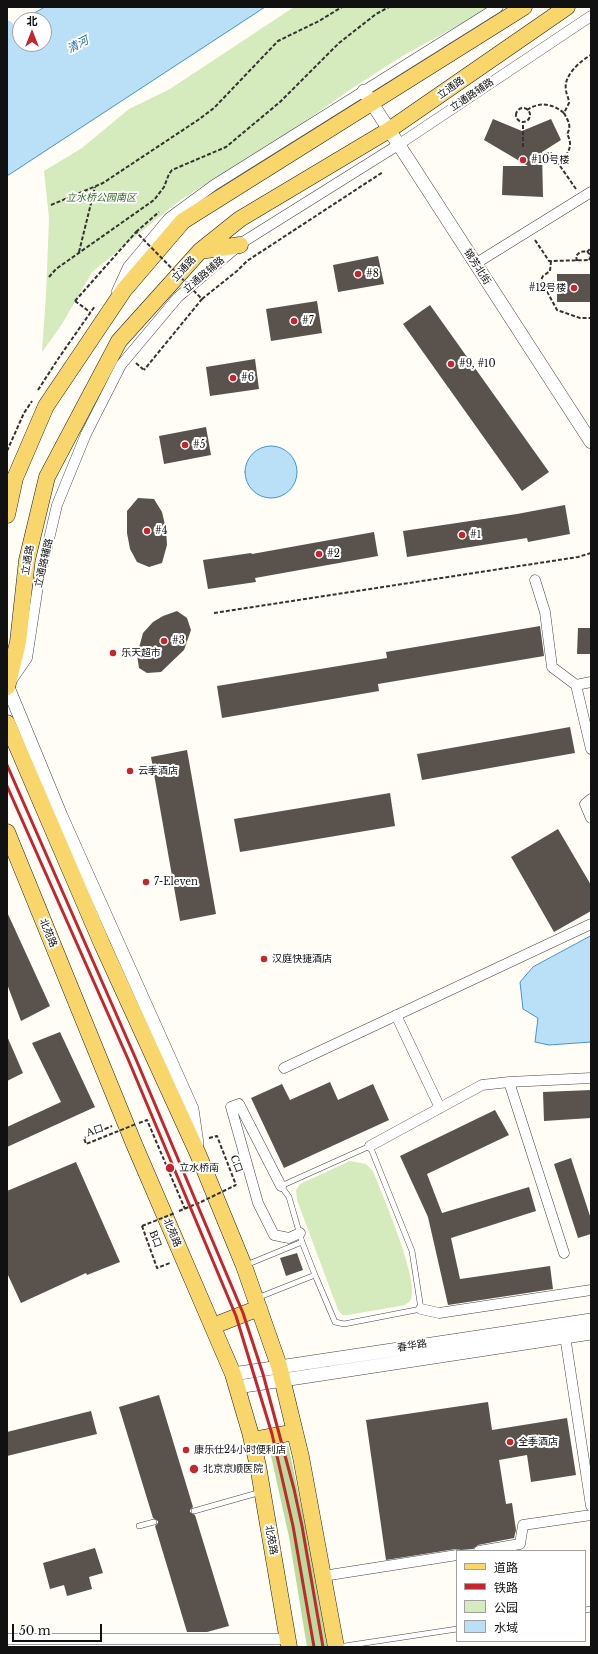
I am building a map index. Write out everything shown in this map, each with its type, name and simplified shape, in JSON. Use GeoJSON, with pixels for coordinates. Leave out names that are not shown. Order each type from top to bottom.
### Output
{"type":"FeatureCollection","features":[{"type":"Feature","properties":{"kind":"main road"},"geometry":{"type":"LineString","coordinates":[[8,510],[15,478],[46,406],[98,314],[124,290],[182,221],[368,97],[524,7]]}},
{"type":"Feature","properties":{"kind":"main road","name":"立通路"},"geometry":{"type":"LineString","coordinates":[[7,686],[18,642],[27,560],[47,477],[119,341],[200,251],[240,219],[389,130],[567,7]]}},
{"type":"Feature","properties":{"kind":"main road"},"geometry":{"type":"LineString","coordinates":[[200,251],[240,245]]}},
{"type":"Feature","properties":{"kind":"main road"},"geometry":{"type":"LineString","coordinates":[[7,723],[102,944],[198,1154],[244,1266],[280,1373],[295,1432],[337,1647]]}},
{"type":"Feature","properties":{"kind":"main road","name":"北苑路"},"geometry":{"type":"LineString","coordinates":[[7,832],[134,1144],[235,1380],[252,1440],[289,1643]]}},
{"type":"Feature","properties":{"kind":"main road"},"geometry":{"type":"LineString","coordinates":[[212,1326],[257,1304]]}},
{"type":"Feature","properties":{"kind":"main road"},"geometry":{"type":"LineString","coordinates":[[252,1440],[295,1432]]}},
{"type":"Feature","properties":{"kind":"street"},"geometry":{"type":"LineString","coordinates":[[368,97],[498,7]]}},
{"type":"Feature","properties":{"kind":"street","name":"立通路辅路"},"geometry":{"type":"LineString","coordinates":[[7,686],[27,658],[38,586],[57,505],[86,434],[121,365],[178,297],[240,245],[398,145],[591,16]]}},
{"type":"Feature","properties":{"kind":"street","name":"锦芳北街"},"geometry":{"type":"LineString","coordinates":[[368,97],[591,442]]}},
{"type":"Feature","properties":{"kind":"street"},"geometry":{"type":"LineString","coordinates":[[475,264],[591,192]]}},
{"type":"Feature","properties":{"kind":"street"},"geometry":{"type":"LineString","coordinates":[[535,580],[545,612],[552,667],[576,685],[591,749]]}},
{"type":"Feature","properties":{"kind":"street"},"geometry":{"type":"LineString","coordinates":[[576,685],[591,682]]}},
{"type":"Feature","properties":{"kind":"street"},"geometry":{"type":"LineString","coordinates":[[7,686],[61,816],[192,1109],[198,1154]]}},
{"type":"Feature","properties":{"kind":"street"},"geometry":{"type":"LineString","coordinates":[[591,799],[585,804],[591,818]]}},
{"type":"Feature","properties":{"kind":"street"},"geometry":{"type":"LineString","coordinates":[[284,1068],[591,924]]}},
{"type":"Feature","properties":{"kind":"street"},"geometry":{"type":"LineString","coordinates":[[396,1015],[440,1108]]}},
{"type":"Feature","properties":{"kind":"street"},"geometry":{"type":"LineString","coordinates":[[370,1146],[482,1085],[509,1082],[591,1078]]}},
{"type":"Feature","properties":{"kind":"street"},"geometry":{"type":"LineString","coordinates":[[509,1082],[564,1253]]}},
{"type":"Feature","properties":{"kind":"street"},"geometry":{"type":"LineString","coordinates":[[281,1186],[239,1104],[231,1106],[258,1203],[274,1235],[289,1238],[301,1237]]}},
{"type":"Feature","properties":{"kind":"street"},"geometry":{"type":"LineString","coordinates":[[421,1309],[439,1313],[591,1290]]}},
{"type":"Feature","properties":{"kind":"street","name":"春华路"},"geometry":{"type":"LineString","coordinates":[[235,1380],[591,1320]]}},
{"type":"Feature","properties":{"kind":"street","name":"春华路"},"geometry":{"type":"LineString","coordinates":[[280,1373],[591,1332]]}},
{"type":"Feature","properties":{"kind":"street"},"geometry":{"type":"LineString","coordinates":[[565,1336],[591,1506]]}},
{"type":"Feature","properties":{"kind":"street"},"geometry":{"type":"LineString","coordinates":[[485,1550],[520,1544],[523,1525],[591,1515]]}},
{"type":"Feature","properties":{"kind":"street"},"geometry":{"type":"LineString","coordinates":[[323,1576],[456,1554]]}},
{"type":"Feature","properties":{"kind":"street"},"geometry":{"type":"LineString","coordinates":[[7,1639],[289,1643]]}},
{"type":"Feature","properties":{"kind":"lane"},"geometry":{"type":"LineString","coordinates":[[370,1146],[412,1251],[421,1309],[344,1324],[335,1322],[301,1237],[289,1197],[281,1186],[370,1146]]}},
{"type":"Feature","properties":{"kind":"lane"},"geometry":{"type":"LineString","coordinates":[[244,1266],[301,1237]]}},
{"type":"Feature","properties":{"kind":"lane"},"geometry":{"type":"LineString","coordinates":[[257,1304],[316,1275]]}},
{"type":"Feature","properties":{"kind":"lane"},"geometry":{"type":"LineString","coordinates":[[194,1511],[262,1492]]}},
{"type":"Feature","properties":{"kind":"lane"},"geometry":{"type":"LineString","coordinates":[[139,1526],[154,1522]]}},
{"type":"Feature","properties":{"kind":"lane"},"geometry":{"type":"LineString","coordinates":[[337,1647],[456,1629]]}},
{"type":"Feature","properties":{"kind":"path"},"geometry":{"type":"LineString","coordinates":[[51,205],[103,184],[204,116],[214,108],[278,41],[342,7]]}},
{"type":"Feature","properties":{"kind":"path"},"geometry":{"type":"LineString","coordinates":[[49,277],[56,269],[154,200],[164,188],[172,170],[226,147],[280,102],[339,43],[376,14],[389,7]]}},
{"type":"Feature","properties":{"kind":"path"},"geometry":{"type":"LineString","coordinates":[[564,113],[569,103],[565,90],[571,72],[591,55]]}},
{"type":"Feature","properties":{"kind":"path"},"geometry":{"type":"LineString","coordinates":[[523,122],[518,120],[517,113],[521,108],[527,110],[538,105],[545,104],[552,105],[564,113],[569,124],[570,130],[567,134],[571,147],[563,159],[558,163]]}},
{"type":"Feature","properties":{"kind":"path"},"geometry":{"type":"LineString","coordinates":[[523,122],[529,118],[527,110]]}},
{"type":"Feature","properties":{"kind":"path"},"geometry":{"type":"LineString","coordinates":[[523,122],[523,147]]}},
{"type":"Feature","properties":{"kind":"path"},"geometry":{"type":"LineString","coordinates":[[539,155],[551,153],[582,197]]}},
{"type":"Feature","properties":{"kind":"path"},"geometry":{"type":"LineString","coordinates":[[144,370],[202,300],[237,271],[246,261],[383,172]]}},
{"type":"Feature","properties":{"kind":"path"},"geometry":{"type":"LineString","coordinates":[[79,253],[95,187]]}},
{"type":"Feature","properties":{"kind":"path"},"geometry":{"type":"LineString","coordinates":[[98,314],[75,301],[136,232],[161,210]]}},
{"type":"Feature","properties":{"kind":"path"},"geometry":{"type":"LineString","coordinates":[[529,230],[549,261],[590,260],[591,256],[587,252]]}},
{"type":"Feature","properties":{"kind":"path"},"geometry":{"type":"LineString","coordinates":[[136,232],[202,300]]}},
{"type":"Feature","properties":{"kind":"path"},"geometry":{"type":"LineString","coordinates":[[577,261],[576,256],[580,252],[587,252],[591,248]]}},
{"type":"Feature","properties":{"kind":"path"},"geometry":{"type":"LineString","coordinates":[[551,261],[550,271],[543,276],[541,280],[557,310],[580,318],[591,318]]}},
{"type":"Feature","properties":{"kind":"path"},"geometry":{"type":"LineString","coordinates":[[214,613],[578,557],[591,552]]}},
{"type":"Feature","properties":{"kind":"path","name":"A口"},"geometry":{"type":"LineString","coordinates":[[105,1129],[84,1138],[86,1144],[147,1120],[185,1208]]}},
{"type":"Feature","properties":{"kind":"path","name":"C口"},"geometry":{"type":"LineString","coordinates":[[185,1208],[236,1185],[217,1136]]}},
{"type":"Feature","properties":{"kind":"path","name":"B口"},"geometry":{"type":"LineString","coordinates":[[157,1268],[142,1226],[185,1208]]}},
{"type":"Feature","properties":{"kind":"green space","name":"立水桥公园南区"},"geometry":{"type":"Polygon","coordinates":[[[294,7],[492,7],[404,55],[351,89],[266,149],[179,201],[92,272],[62,324],[42,352],[49,218],[44,171],[82,148],[129,109],[170,89],[294,7]]]}},
{"type":"Feature","properties":{"kind":"green space"},"geometry":{"type":"Polygon","coordinates":[[[350,1161],[366,1164],[373,1171],[406,1258],[412,1292],[410,1301],[405,1305],[342,1315],[338,1310],[297,1200],[296,1190],[300,1184],[350,1161]]]}},
{"type":"Feature","properties":{"kind":"green space"},"geometry":{"type":"Polygon","coordinates":[[[277,1441],[288,1445],[313,1560],[328,1647],[307,1647],[289,1537],[269,1447],[277,1441]]]}},
{"type":"Feature","properties":{"kind":"water","name":"清河"},"geometry":{"type":"Polygon","coordinates":[[[45,7],[265,7],[7,176],[7,30],[12,27],[12,52],[52,52],[52,12],[37,12],[45,7]]]}},
{"type":"Feature","properties":{"kind":"water"},"geometry":{"type":"Polygon","coordinates":[[[271,446],[281,448],[289,454],[295,462],[297,472],[295,482],[289,490],[281,496],[271,498],[261,496],[253,490],[247,482],[245,472],[247,462],[253,454],[261,448],[271,446]]]}},
{"type":"Feature","properties":{"kind":"water"},"geometry":{"type":"Polygon","coordinates":[[[591,936],[591,1042],[549,1045],[535,1042],[538,1018],[523,1009],[520,982],[533,967],[591,936]]]}},
{"type":"Feature","properties":{"kind":"building","name":"#10号楼"},"geometry":{"type":"Polygon","coordinates":[[[493,119],[522,131],[551,119],[561,140],[542,152],[543,197],[502,195],[503,166],[528,166],[484,140],[493,119]]]}},
{"type":"Feature","properties":{"kind":"building","name":"#8"},"geometry":{"type":"Polygon","coordinates":[[[378,256],[384,284],[338,292],[333,265],[378,256]]]}},
{"type":"Feature","properties":{"kind":"building","name":"#12号楼"},"geometry":{"type":"Polygon","coordinates":[[[557,274],[591,274],[591,302],[557,302],[557,274]]]}},
{"type":"Feature","properties":{"kind":"building","name":"#7"},"geometry":{"type":"Polygon","coordinates":[[[317,301],[322,333],[271,341],[266,309],[317,301]]]}},
{"type":"Feature","properties":{"kind":"building","name":"#9, #10"},"geometry":{"type":"Polygon","coordinates":[[[430,305],[549,472],[522,491],[403,324],[430,305]]]}},
{"type":"Feature","properties":{"kind":"building","name":"#6"},"geometry":{"type":"Polygon","coordinates":[[[255,359],[259,389],[210,396],[206,367],[255,359]]]}},
{"type":"Feature","properties":{"kind":"building","name":"#5"},"geometry":{"type":"Polygon","coordinates":[[[206,427],[211,455],[164,464],[159,436],[206,427]]]}},
{"type":"Feature","properties":{"kind":"building","name":"#4"},"geometry":{"type":"Polygon","coordinates":[[[138,498],[154,499],[162,512],[166,529],[167,545],[162,563],[149,567],[137,562],[130,549],[127,533],[127,511],[138,498]]]}},
{"type":"Feature","properties":{"kind":"building","name":"#1"},"geometry":{"type":"Polygon","coordinates":[[[565,505],[570,534],[528,542],[527,538],[407,557],[403,531],[517,514],[565,505]]]}},
{"type":"Feature","properties":{"kind":"building","name":"#2"},"geometry":{"type":"Polygon","coordinates":[[[374,532],[378,556],[255,578],[256,582],[208,589],[203,560],[252,554],[374,532]]]}},
{"type":"Feature","properties":{"kind":"building","name":"#3"},"geometry":{"type":"Polygon","coordinates":[[[177,611],[187,618],[191,630],[184,650],[161,672],[147,673],[139,668],[137,655],[143,633],[153,622],[163,616],[177,611]]]}},
{"type":"Feature","properties":{"kind":"building"},"geometry":{"type":"Polygon","coordinates":[[[540,626],[544,656],[378,684],[379,691],[222,718],[217,686],[387,658],[386,652],[540,626]]]}},
{"type":"Feature","properties":{"kind":"building"},"geometry":{"type":"Polygon","coordinates":[[[578,628],[591,628],[591,654],[577,654],[578,628]]]}},
{"type":"Feature","properties":{"kind":"building"},"geometry":{"type":"Polygon","coordinates":[[[570,727],[575,753],[422,780],[417,754],[570,727]]]}},
{"type":"Feature","properties":{"kind":"building"},"geometry":{"type":"Polygon","coordinates":[[[187,750],[216,914],[180,921],[151,757],[187,750]]]}},
{"type":"Feature","properties":{"kind":"building"},"geometry":{"type":"Polygon","coordinates":[[[390,793],[395,826],[240,852],[234,819],[390,793]]]}},
{"type":"Feature","properties":{"kind":"building"},"geometry":{"type":"Polygon","coordinates":[[[558,829],[591,885],[591,911],[554,932],[511,857],[558,829]]]}},
{"type":"Feature","properties":{"kind":"building"},"geometry":{"type":"Polygon","coordinates":[[[7,912],[50,1006],[21,1021],[7,984],[7,912]]]}},
{"type":"Feature","properties":{"kind":"building"},"geometry":{"type":"Polygon","coordinates":[[[60,1032],[95,1107],[7,1147],[7,1127],[61,1102],[32,1043],[60,1032]]]}},
{"type":"Feature","properties":{"kind":"building"},"geometry":{"type":"Polygon","coordinates":[[[7,1036],[23,1073],[7,1081],[7,1036]]]}},
{"type":"Feature","properties":{"kind":"building"},"geometry":{"type":"Polygon","coordinates":[[[330,1082],[338,1100],[373,1084],[389,1120],[284,1168],[251,1098],[282,1084],[290,1100],[330,1082]]]}},
{"type":"Feature","properties":{"kind":"building"},"geometry":{"type":"Polygon","coordinates":[[[591,1090],[591,1118],[544,1121],[543,1092],[591,1090]]]}},
{"type":"Feature","properties":{"kind":"building"},"geometry":{"type":"Polygon","coordinates":[[[495,1110],[509,1135],[427,1174],[442,1213],[529,1187],[536,1211],[451,1238],[460,1279],[550,1266],[553,1289],[448,1305],[428,1217],[400,1156],[495,1110]]]}},
{"type":"Feature","properties":{"kind":"building"},"geometry":{"type":"Polygon","coordinates":[[[571,1158],[591,1219],[591,1234],[578,1238],[554,1164],[571,1158]]]}},
{"type":"Feature","properties":{"kind":"building"},"geometry":{"type":"Polygon","coordinates":[[[76,1162],[120,1262],[87,1275],[86,1273],[21,1303],[7,1273],[7,1191],[76,1162]]]}},
{"type":"Feature","properties":{"kind":"building"},"geometry":{"type":"Polygon","coordinates":[[[297,1253],[303,1270],[286,1276],[280,1258],[297,1253]]]}},
{"type":"Feature","properties":{"kind":"building"},"geometry":{"type":"Polygon","coordinates":[[[159,1395],[193,1507],[190,1512],[195,1515],[229,1626],[207,1632],[187,1632],[155,1526],[158,1521],[153,1518],[119,1407],[159,1395]]]}},
{"type":"Feature","properties":{"kind":"building"},"geometry":{"type":"Polygon","coordinates":[[[488,1402],[492,1430],[567,1418],[576,1475],[531,1482],[527,1455],[499,1460],[506,1504],[512,1503],[516,1530],[514,1538],[478,1545],[473,1549],[456,1549],[386,1560],[366,1420],[488,1402]]]}},
{"type":"Feature","properties":{"kind":"building"},"geometry":{"type":"Polygon","coordinates":[[[91,1411],[97,1434],[7,1456],[7,1432],[91,1411]]]}},
{"type":"Feature","properties":{"kind":"building"},"geometry":{"type":"Polygon","coordinates":[[[95,1548],[103,1573],[89,1577],[92,1589],[67,1596],[64,1585],[50,1589],[43,1563],[95,1548]]]}},
{"type":"Feature","properties":{"kind":"waterway"},"geometry":{"type":"LineString","coordinates":[[7,27],[12,34]]}},
{"type":"Feature","properties":{"kind":"railway"},"geometry":{"type":"LineString","coordinates":[[7,765],[135,1057],[243,1313],[263,1374],[294,1489],[323,1647]]}},
{"type":"Feature","properties":{"kind":"railway"},"geometry":{"type":"LineString","coordinates":[[7,786],[128,1059],[236,1316],[272,1434],[293,1526],[314,1647]]}},
{"type":"Feature","properties":{"kind":"place","name":"#10号楼"},"geometry":{"type":"Point","coordinates":[523,160]}},
{"type":"Feature","properties":{"kind":"place","name":"#8"},"geometry":{"type":"Point","coordinates":[358,274]}},
{"type":"Feature","properties":{"kind":"place","name":"#12号楼"},"geometry":{"type":"Point","coordinates":[574,288]}},
{"type":"Feature","properties":{"kind":"place","name":"#7"},"geometry":{"type":"Point","coordinates":[294,321]}},
{"type":"Feature","properties":{"kind":"place","name":"#9, #10"},"geometry":{"type":"Point","coordinates":[451,364]}},
{"type":"Feature","properties":{"kind":"place","name":"#6"},"geometry":{"type":"Point","coordinates":[233,378]}},
{"type":"Feature","properties":{"kind":"place","name":"#5"},"geometry":{"type":"Point","coordinates":[185,445]}},
{"type":"Feature","properties":{"kind":"place","name":"#4"},"geometry":{"type":"Point","coordinates":[147,531]}},
{"type":"Feature","properties":{"kind":"place","name":"#1"},"geometry":{"type":"Point","coordinates":[462,535]}},
{"type":"Feature","properties":{"kind":"place","name":"#2"},"geometry":{"type":"Point","coordinates":[319,554]}},
{"type":"Feature","properties":{"kind":"place","name":"#3"},"geometry":{"type":"Point","coordinates":[164,641]}},
{"type":"Feature","properties":{"kind":"place","name":"乐天超市"},"geometry":{"type":"Point","coordinates":[113,653]}},
{"type":"Feature","properties":{"kind":"place","name":"云季酒店"},"geometry":{"type":"Point","coordinates":[130,771]}},
{"type":"Feature","properties":{"kind":"place","name":"7-Eleven"},"geometry":{"type":"Point","coordinates":[146,882]}},
{"type":"Feature","properties":{"kind":"place","name":"汉庭快捷酒店"},"geometry":{"type":"Point","coordinates":[264,959]}},
{"type":"Feature","properties":{"kind":"place","name":"立水桥南"},"geometry":{"type":"Point","coordinates":[170,1168]}},
{"type":"Feature","properties":{"kind":"place","name":"全季酒店"},"geometry":{"type":"Point","coordinates":[510,1442]}},
{"type":"Feature","properties":{"kind":"place","name":"康乐仕24小时便利店"},"geometry":{"type":"Point","coordinates":[186,1450]}},
{"type":"Feature","properties":{"kind":"place","name":"北京京顺医院"},"geometry":{"type":"Point","coordinates":[194,1469]}}]}
